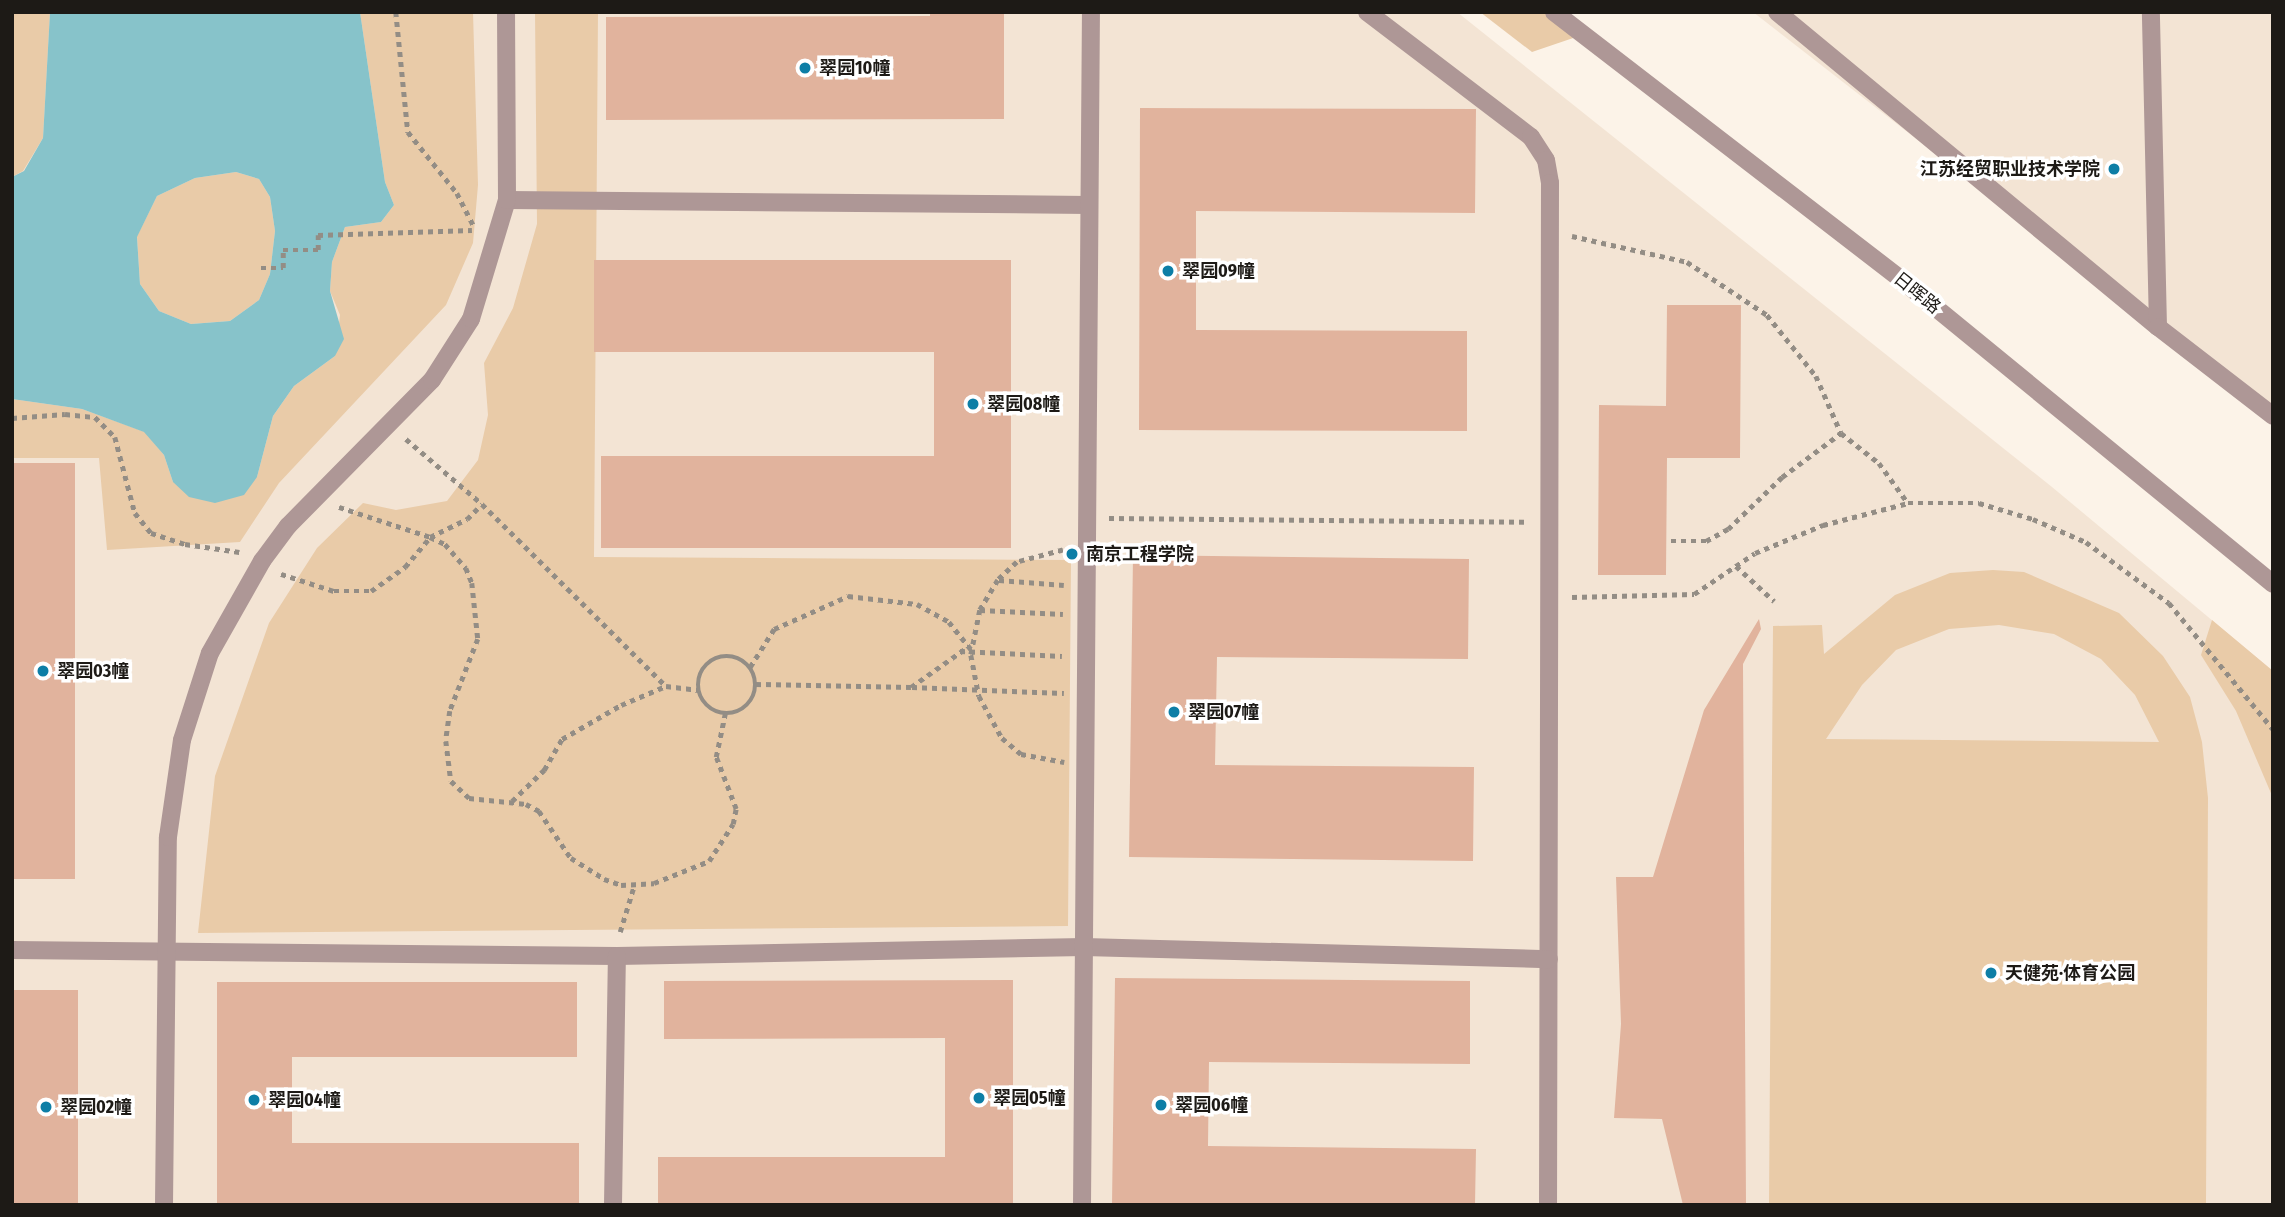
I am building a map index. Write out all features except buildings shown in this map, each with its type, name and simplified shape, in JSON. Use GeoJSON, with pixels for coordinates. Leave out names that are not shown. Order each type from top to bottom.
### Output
{"type":"FeatureCollection","features":[{"type":"Feature","properties":{"kind":"street"},"geometry":{"type":"LineString","coordinates":[[164,1205],[163,952],[167,837],[182,740],[209,653],[262,561],[316,498],[390,427],[432,380],[471,319],[507,200],[506,12]]}},
{"type":"Feature","properties":{"kind":"street"},"geometry":{"type":"LineString","coordinates":[[1083,1205],[1091,12]]}},
{"type":"Feature","properties":{"kind":"street"},"geometry":{"type":"LineString","coordinates":[[1367,12],[1531,138],[1546,160],[1550,234],[1548,1205]]}},
{"type":"Feature","properties":{"kind":"street","name":"日晖路"},"geometry":{"type":"LineString","coordinates":[[1554,12],[1903,281],[2273,583]]}},
{"type":"Feature","properties":{"kind":"street"},"geometry":{"type":"LineString","coordinates":[[1777,12],[2158,327],[2273,416]]}},
{"type":"Feature","properties":{"kind":"street"},"geometry":{"type":"LineString","coordinates":[[2151,12],[2158,327]]}},
{"type":"Feature","properties":{"kind":"street"},"geometry":{"type":"LineString","coordinates":[[507,200],[1089,205]]}},
{"type":"Feature","properties":{"kind":"street"},"geometry":{"type":"LineString","coordinates":[[12,950],[617,956],[1084,947],[1549,959]]}},
{"type":"Feature","properties":{"kind":"street"},"geometry":{"type":"LineString","coordinates":[[613,1205],[617,956]]}},
{"type":"Feature","properties":{"kind":"path"},"geometry":{"type":"LineString","coordinates":[[261,268],[283,268],[283,250],[318,250],[318,235],[477,230],[457,193],[408,132],[396,12]]}},
{"type":"Feature","properties":{"kind":"path"},"geometry":{"type":"LineString","coordinates":[[1550,234],[1596,239],[1688,262],[1731,288],[1767,315],[1816,376],[1841,433],[1879,463],[1908,503]]}},
{"type":"Feature","properties":{"kind":"path"},"geometry":{"type":"LineString","coordinates":[[12,418],[65,414],[95,417],[114,437],[135,513],[151,533],[262,561],[307,584],[350,594],[371,591],[405,567],[430,537],[467,519],[482,504]]}},
{"type":"Feature","properties":{"kind":"path"},"geometry":{"type":"LineString","coordinates":[[390,427],[482,504],[666,686]]}},
{"type":"Feature","properties":{"kind":"path"},"geometry":{"type":"LineString","coordinates":[[1671,541],[1706,541],[1728,529],[1782,477],[1841,433]]}},
{"type":"Feature","properties":{"kind":"path"},"geometry":{"type":"LineString","coordinates":[[316,498],[430,537],[445,544],[466,568],[478,622],[472,658],[454,692],[446,765],[451,781],[468,798],[511,802],[539,811],[571,858],[587,869],[621,885],[634,886],[654,883],[709,862],[733,824],[734,795],[716,757],[725,714]]}},
{"type":"Feature","properties":{"kind":"path"},"geometry":{"type":"LineString","coordinates":[[1549,597],[1694,594],[1755,553],[1823,525],[1908,503],[1979,503],[2033,519],[2086,542],[2169,603],[2273,729]]}},
{"type":"Feature","properties":{"kind":"path"},"geometry":{"type":"LineString","coordinates":[[1087,517],[1550,523]]}},
{"type":"Feature","properties":{"kind":"path"},"geometry":{"type":"LineString","coordinates":[[1086,764],[1043,761],[1021,754],[1002,738],[979,696],[971,650],[980,610],[998,580],[1017,562],[1037,555],[1087,548]]}},
{"type":"Feature","properties":{"kind":"path"},"geometry":{"type":"LineString","coordinates":[[1736,566],[1774,601]]}},
{"type":"Feature","properties":{"kind":"path"},"geometry":{"type":"LineString","coordinates":[[998,580],[1087,586]]}},
{"type":"Feature","properties":{"kind":"path"},"geometry":{"type":"LineString","coordinates":[[750,667],[774,629],[848,596],[917,604],[948,622],[971,650]]}},
{"type":"Feature","properties":{"kind":"path"},"geometry":{"type":"LineString","coordinates":[[980,610],[1087,616]]}},
{"type":"Feature","properties":{"kind":"path"},"geometry":{"type":"LineString","coordinates":[[959,651],[971,650]]}},
{"type":"Feature","properties":{"kind":"path"},"geometry":{"type":"LineString","coordinates":[[911,687],[959,651],[1086,657]]}},
{"type":"Feature","properties":{"kind":"path"},"geometry":{"type":"LineString","coordinates":[[734,657],[750,667],[756,684],[751,702],[725,714],[708,706],[699,690],[702,672],[715,659],[734,657]]}},
{"type":"Feature","properties":{"kind":"path"},"geometry":{"type":"LineString","coordinates":[[756,684],[1086,694]]}},
{"type":"Feature","properties":{"kind":"path"},"geometry":{"type":"LineString","coordinates":[[511,802],[544,770],[562,739],[621,705],[666,686],[699,690]]}},
{"type":"Feature","properties":{"kind":"path"},"geometry":{"type":"LineString","coordinates":[[617,956],[634,886]]}},
{"type":"Feature","properties":{"kind":"shaded area","name":"南京工程学院"},"geometry":{"type":"Polygon","coordinates":[[[12,12],[1457,12],[2052,487],[2273,671],[2273,1205],[12,1205],[12,12]]]}},
{"type":"Feature","properties":{"kind":"shaded area"},"geometry":{"type":"Polygon","coordinates":[[[12,12],[50,12],[43,138],[23,171],[12,177],[12,12]]]}},
{"type":"Feature","properties":{"kind":"shaded area"},"geometry":{"type":"Polygon","coordinates":[[[360,12],[473,12],[478,185],[473,243],[446,305],[279,483],[240,542],[107,550],[99,458],[12,458],[12,399],[82,409],[145,432],[164,455],[173,482],[257,477],[273,416],[294,386],[335,356],[340,315],[330,291],[332,262],[345,227],[381,222],[394,205],[385,182],[360,12]]]}},
{"type":"Feature","properties":{"kind":"shaded area"},"geometry":{"type":"Polygon","coordinates":[[[535,12],[598,12],[594,557],[1071,560],[1068,926],[198,933],[215,776],[269,623],[317,548],[363,503],[396,510],[447,501],[478,460],[488,415],[484,363],[513,308],[537,224],[535,12]]]}},
{"type":"Feature","properties":{"kind":"shaded area"},"geometry":{"type":"Polygon","coordinates":[[[1480,12],[1554,12],[1582,35],[1532,52],[1480,12]]]}},
{"type":"Feature","properties":{"kind":"shaded area","name":"江苏经贸职业技术学院"},"geometry":{"type":"Polygon","coordinates":[[[1753,12],[2273,12],[2273,416],[2158,327],[1753,12]]]}},
{"type":"Feature","properties":{"kind":"shaded area"},"geometry":{"type":"Polygon","coordinates":[[[236,172],[259,179],[270,197],[275,231],[270,274],[259,300],[230,321],[191,324],[159,311],[140,284],[137,236],[157,196],[195,178],[236,172]]]}},
{"type":"Feature","properties":{"kind":"shaded area","name":"天健苑·体育公园"},"geometry":{"type":"Polygon","coordinates":[[[1993,570],[2024,572],[2119,613],[2163,656],[2190,697],[2202,742],[2208,798],[2206,1205],[1769,1205],[1773,626],[1822,625],[1824,654],[1895,595],[1950,573],[1993,570]],[[1999,625],[1949,629],[1896,650],[1862,685],[1826,739],[2159,742],[2135,695],[2101,659],[2054,634],[1999,625]]]}},
{"type":"Feature","properties":{"kind":"shaded area"},"geometry":{"type":"Polygon","coordinates":[[[2212,620],[2273,671],[2273,798],[2236,711],[2201,655],[2212,620]]]}},
{"type":"Feature","properties":{"kind":"water"},"geometry":{"type":"Polygon","coordinates":[[[50,12],[360,12],[385,182],[394,205],[381,222],[345,227],[332,262],[330,291],[344,339],[335,356],[294,386],[273,416],[257,477],[244,495],[215,503],[189,497],[173,482],[164,455],[144,432],[82,409],[12,399],[12,177],[24,171],[43,138],[50,12]],[[236,172],[195,178],[157,196],[137,237],[140,284],[159,311],[191,324],[230,321],[259,300],[270,274],[275,231],[270,197],[259,179],[236,172]]]}},
{"type":"Feature","properties":{"kind":"place","name":"翠园10幢"},"geometry":{"type":"Point","coordinates":[805,68]}},
{"type":"Feature","properties":{"kind":"place","name":"江苏经贸职业技术学院"},"geometry":{"type":"Point","coordinates":[2114,169]}},
{"type":"Feature","properties":{"kind":"place","name":"翠园09幢"},"geometry":{"type":"Point","coordinates":[1168,271]}},
{"type":"Feature","properties":{"kind":"place","name":"翠园08幢"},"geometry":{"type":"Point","coordinates":[973,404]}},
{"type":"Feature","properties":{"kind":"place","name":"南京工程学院"},"geometry":{"type":"Point","coordinates":[1072,554]}},
{"type":"Feature","properties":{"kind":"place","name":"翠园03幢"},"geometry":{"type":"Point","coordinates":[43,671]}},
{"type":"Feature","properties":{"kind":"place","name":"翠园07幢"},"geometry":{"type":"Point","coordinates":[1174,712]}},
{"type":"Feature","properties":{"kind":"place","name":"天健苑·体育公园"},"geometry":{"type":"Point","coordinates":[1991,973]}},
{"type":"Feature","properties":{"kind":"place","name":"翠园05幢"},"geometry":{"type":"Point","coordinates":[979,1098]}},
{"type":"Feature","properties":{"kind":"place","name":"翠园04幢"},"geometry":{"type":"Point","coordinates":[254,1100]}},
{"type":"Feature","properties":{"kind":"place","name":"翠园06幢"},"geometry":{"type":"Point","coordinates":[1161,1105]}},
{"type":"Feature","properties":{"kind":"place","name":"翠园02幢"},"geometry":{"type":"Point","coordinates":[46,1107]}}]}
